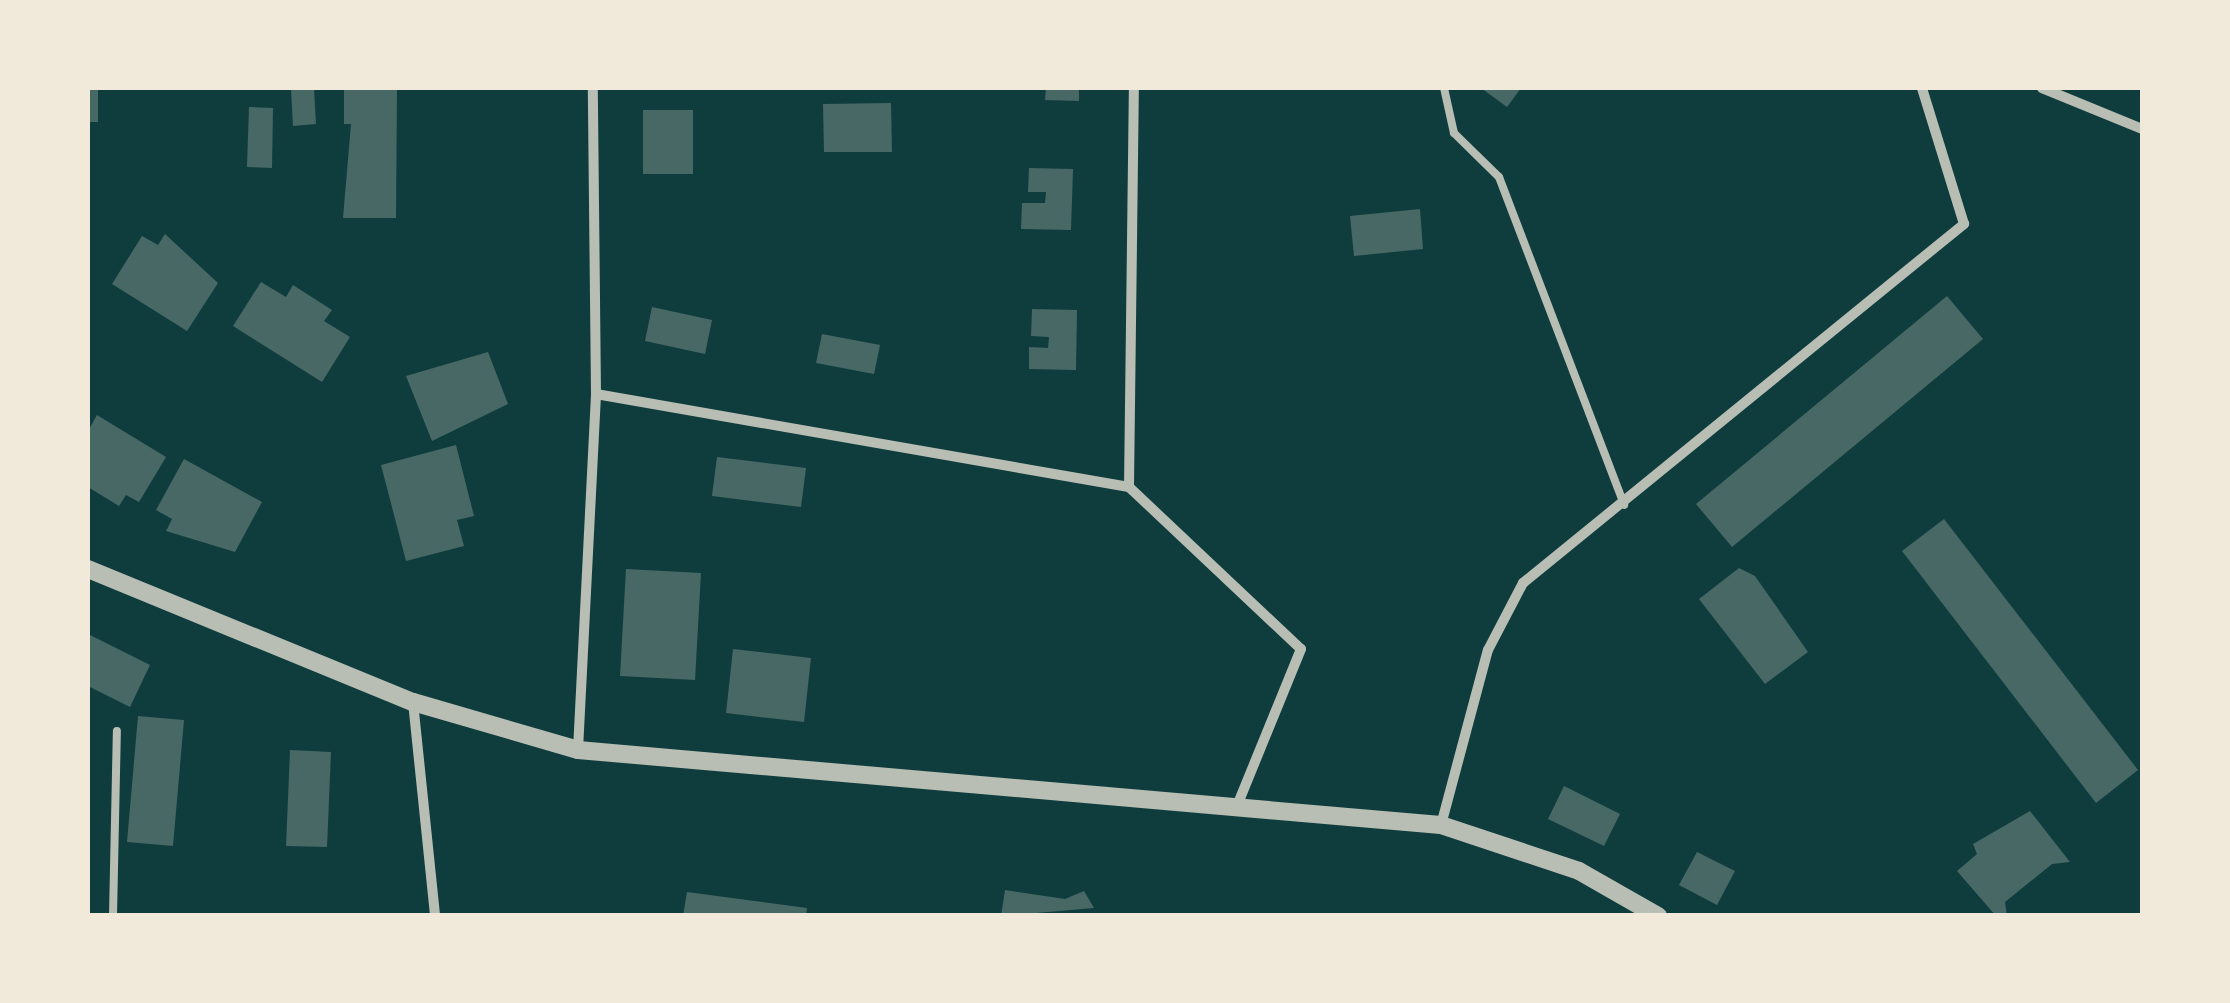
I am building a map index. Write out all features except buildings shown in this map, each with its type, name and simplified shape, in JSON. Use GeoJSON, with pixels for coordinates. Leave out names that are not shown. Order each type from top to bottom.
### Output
{"type":"FeatureCollection","features":[{"type":"Feature","properties":{"kind":"street"},"geometry":{"type":"LineString","coordinates":[[578,750],[596,394],[594,88]]}},
{"type":"Feature","properties":{"kind":"street"},"geometry":{"type":"LineString","coordinates":[[1129,487],[1134,88]]}},
{"type":"Feature","properties":{"kind":"street"},"geometry":{"type":"LineString","coordinates":[[1441,825],[1488,650],[1523,584],[1624,506],[1964,224],[1922,88]]}},
{"type":"Feature","properties":{"kind":"street"},"geometry":{"type":"LineString","coordinates":[[2042,88],[2142,128]]}},
{"type":"Feature","properties":{"kind":"street"},"geometry":{"type":"LineString","coordinates":[[596,394],[1129,487],[1300,649],[1236,808]]}},
{"type":"Feature","properties":{"kind":"street"},"geometry":{"type":"LineString","coordinates":[[88,569],[412,702],[578,750],[1441,825],[1580,871],[1658,916]]}},
{"type":"Feature","properties":{"kind":"street"},"geometry":{"type":"LineString","coordinates":[[412,702],[435,916]]}},
{"type":"Feature","properties":{"kind":"lane"},"geometry":{"type":"LineString","coordinates":[[1444,88],[1454,133],[1499,177],[1624,506]]}},
{"type":"Feature","properties":{"kind":"lane"},"geometry":{"type":"LineString","coordinates":[[113,916],[116,731]]}}]}
